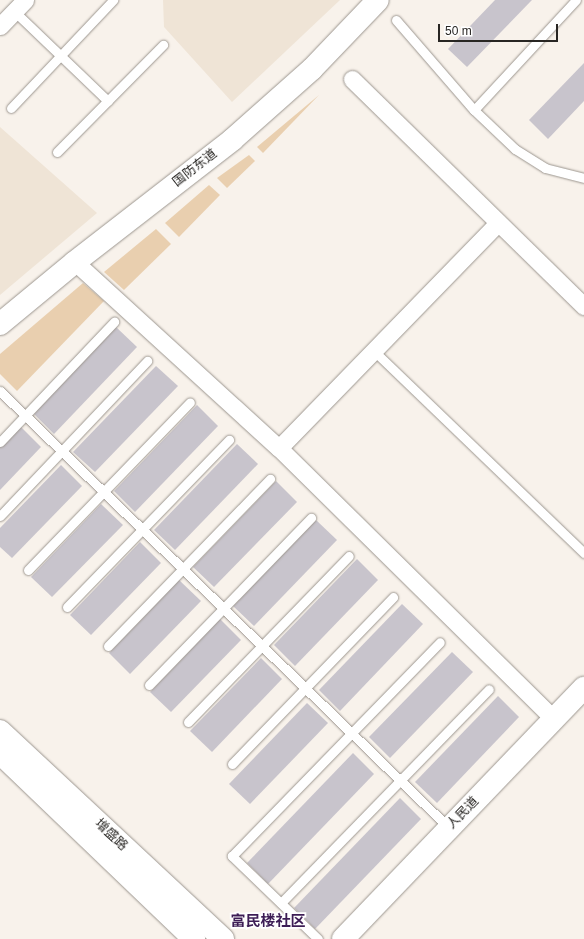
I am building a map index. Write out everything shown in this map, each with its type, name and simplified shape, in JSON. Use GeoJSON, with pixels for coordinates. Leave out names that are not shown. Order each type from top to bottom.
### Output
{"type":"FeatureCollection","features":[{"type":"Feature","properties":{"kind":"street","name":"国防东道"},"geometry":{"type":"LineString","coordinates":[[0,324],[75,262],[232,140],[312,69],[378,0]]}},
{"type":"Feature","properties":{"kind":"street"},"geometry":{"type":"LineString","coordinates":[[0,26],[20,6]]}},
{"type":"Feature","properties":{"kind":"street"},"geometry":{"type":"LineString","coordinates":[[352,79],[584,306]]}},
{"type":"Feature","properties":{"kind":"street"},"geometry":{"type":"LineString","coordinates":[[279,448],[498,223]]}},
{"type":"Feature","properties":{"kind":"street"},"geometry":{"type":"LineString","coordinates":[[75,262],[279,448],[554,719]]}},
{"type":"Feature","properties":{"kind":"street","name":"人民道"},"geometry":{"type":"LineString","coordinates":[[343,939],[584,688]]}},
{"type":"Feature","properties":{"kind":"street","name":"增盛路"},"geometry":{"type":"LineString","coordinates":[[0,731],[222,939]]}},
{"type":"Feature","properties":{"kind":"street","name":"增盛路"},"geometry":{"type":"LineString","coordinates":[[0,754],[194,939]]}},
{"type":"Feature","properties":{"kind":"lane"},"geometry":{"type":"LineString","coordinates":[[10,108],[113,0]]}},
{"type":"Feature","properties":{"kind":"lane"},"geometry":{"type":"LineString","coordinates":[[474,110],[576,0]]}},
{"type":"Feature","properties":{"kind":"lane"},"geometry":{"type":"LineString","coordinates":[[20,6],[60,55],[108,101]]}},
{"type":"Feature","properties":{"kind":"lane"},"geometry":{"type":"LineString","coordinates":[[396,20],[474,110],[515,149],[545,168],[584,178]]}},
{"type":"Feature","properties":{"kind":"lane"},"geometry":{"type":"LineString","coordinates":[[57,152],[164,45]]}},
{"type":"Feature","properties":{"kind":"lane"},"geometry":{"type":"LineString","coordinates":[[0,442],[114,322]]}},
{"type":"Feature","properties":{"kind":"lane"},"geometry":{"type":"LineString","coordinates":[[373,350],[584,553]]}},
{"type":"Feature","properties":{"kind":"lane"},"geometry":{"type":"LineString","coordinates":[[0,516],[147,361]]}},
{"type":"Feature","properties":{"kind":"lane"},"geometry":{"type":"LineString","coordinates":[[0,391],[448,828]]}},
{"type":"Feature","properties":{"kind":"lane"},"geometry":{"type":"LineString","coordinates":[[28,570],[190,402]]}},
{"type":"Feature","properties":{"kind":"lane"},"geometry":{"type":"LineString","coordinates":[[67,607],[229,440]]}},
{"type":"Feature","properties":{"kind":"lane"},"geometry":{"type":"LineString","coordinates":[[108,646],[270,479]]}},
{"type":"Feature","properties":{"kind":"lane"},"geometry":{"type":"LineString","coordinates":[[150,685],[311,518]]}},
{"type":"Feature","properties":{"kind":"lane"},"geometry":{"type":"LineString","coordinates":[[188,722],[349,556]]}},
{"type":"Feature","properties":{"kind":"lane"},"geometry":{"type":"LineString","coordinates":[[232,764],[393,597]]}},
{"type":"Feature","properties":{"kind":"lane"},"geometry":{"type":"LineString","coordinates":[[318,939],[232,856],[440,642]]}},
{"type":"Feature","properties":{"kind":"lane"},"geometry":{"type":"LineString","coordinates":[[281,904],[489,689]]}},
{"type":"Feature","properties":{"kind":"shaded area"},"geometry":{"type":"Polygon","coordinates":[[[163,0],[340,0],[232,102],[164,27],[163,0]]]}},
{"type":"Feature","properties":{"kind":"shaded area"},"geometry":{"type":"Polygon","coordinates":[[[319,95],[263,153],[257,147],[319,95]]]}},
{"type":"Feature","properties":{"kind":"shaded area"},"geometry":{"type":"Polygon","coordinates":[[[0,127],[97,213],[0,295],[0,127]]]}},
{"type":"Feature","properties":{"kind":"shaded area"},"geometry":{"type":"Polygon","coordinates":[[[249,155],[255,161],[227,188],[217,178],[249,155]]]}},
{"type":"Feature","properties":{"kind":"shaded area"},"geometry":{"type":"Polygon","coordinates":[[[209,185],[220,195],[179,237],[165,223],[209,185]]]}},
{"type":"Feature","properties":{"kind":"shaded area"},"geometry":{"type":"Polygon","coordinates":[[[156,229],[171,244],[124,290],[104,272],[156,229]]]}},
{"type":"Feature","properties":{"kind":"shaded area"},"geometry":{"type":"Polygon","coordinates":[[[83,283],[104,301],[17,391],[0,374],[0,354],[83,283]]]}},
{"type":"Feature","properties":{"kind":"building"},"geometry":{"type":"Polygon","coordinates":[[[495,0],[532,0],[467,67],[448,49],[495,0]]]}},
{"type":"Feature","properties":{"kind":"building"},"geometry":{"type":"Polygon","coordinates":[[[584,63],[584,101],[548,139],[529,120],[584,63]]]}},
{"type":"Feature","properties":{"kind":"building"},"geometry":{"type":"Polygon","coordinates":[[[116,327],[137,347],[54,434],[33,413],[116,327]]]}},
{"type":"Feature","properties":{"kind":"building"},"geometry":{"type":"Polygon","coordinates":[[[156,366],[178,386],[95,472],[73,452],[156,366]]]}},
{"type":"Feature","properties":{"kind":"building"},"geometry":{"type":"Polygon","coordinates":[[[197,405],[218,426],[135,512],[114,491],[197,405]]]}},
{"type":"Feature","properties":{"kind":"building"},"geometry":{"type":"Polygon","coordinates":[[[20,426],[41,447],[0,490],[0,447],[20,426]]]}},
{"type":"Feature","properties":{"kind":"building"},"geometry":{"type":"Polygon","coordinates":[[[237,444],[258,464],[175,550],[154,530],[237,444]]]}},
{"type":"Feature","properties":{"kind":"building"},"geometry":{"type":"Polygon","coordinates":[[[61,465],[82,486],[12,558],[0,547],[0,528],[61,465]]]}},
{"type":"Feature","properties":{"kind":"building"},"geometry":{"type":"Polygon","coordinates":[[[276,481],[297,502],[214,587],[193,567],[276,481]]]}},
{"type":"Feature","properties":{"kind":"building"},"geometry":{"type":"Polygon","coordinates":[[[101,504],[123,525],[52,597],[31,577],[101,504]]]}},
{"type":"Feature","properties":{"kind":"building"},"geometry":{"type":"Polygon","coordinates":[[[316,520],[337,540],[254,626],[233,606],[316,520]]]}},
{"type":"Feature","properties":{"kind":"building"},"geometry":{"type":"Polygon","coordinates":[[[140,542],[161,563],[91,635],[70,615],[140,542]]]}},
{"type":"Feature","properties":{"kind":"building"},"geometry":{"type":"Polygon","coordinates":[[[357,559],[378,580],[295,666],[274,645],[357,559]]]}},
{"type":"Feature","properties":{"kind":"building"},"geometry":{"type":"Polygon","coordinates":[[[179,580],[201,601],[130,674],[109,653],[179,580]]]}},
{"type":"Feature","properties":{"kind":"building"},"geometry":{"type":"Polygon","coordinates":[[[402,604],[423,624],[340,711],[319,690],[402,604]]]}},
{"type":"Feature","properties":{"kind":"building"},"geometry":{"type":"Polygon","coordinates":[[[220,619],[241,640],[171,712],[150,692],[220,619]]]}},
{"type":"Feature","properties":{"kind":"building"},"geometry":{"type":"Polygon","coordinates":[[[452,652],[473,672],[390,758],[369,737],[452,652]]]}},
{"type":"Feature","properties":{"kind":"building"},"geometry":{"type":"Polygon","coordinates":[[[261,658],[282,679],[212,752],[190,731],[261,658]]]}},
{"type":"Feature","properties":{"kind":"building"},"geometry":{"type":"Polygon","coordinates":[[[498,696],[519,717],[437,803],[415,782],[498,696]]]}},
{"type":"Feature","properties":{"kind":"building"},"geometry":{"type":"Polygon","coordinates":[[[307,703],[328,723],[250,804],[229,784],[307,703]]]}},
{"type":"Feature","properties":{"kind":"building"},"geometry":{"type":"Polygon","coordinates":[[[353,753],[374,774],[268,884],[247,863],[353,753]]]}},
{"type":"Feature","properties":{"kind":"building"},"geometry":{"type":"Polygon","coordinates":[[[400,798],[421,819],[315,929],[294,908],[400,798]]]}},
{"type":"Feature","properties":{"kind":"district","name":"富民楼社区"},"geometry":{"type":"Point","coordinates":[268,921]}}]}
